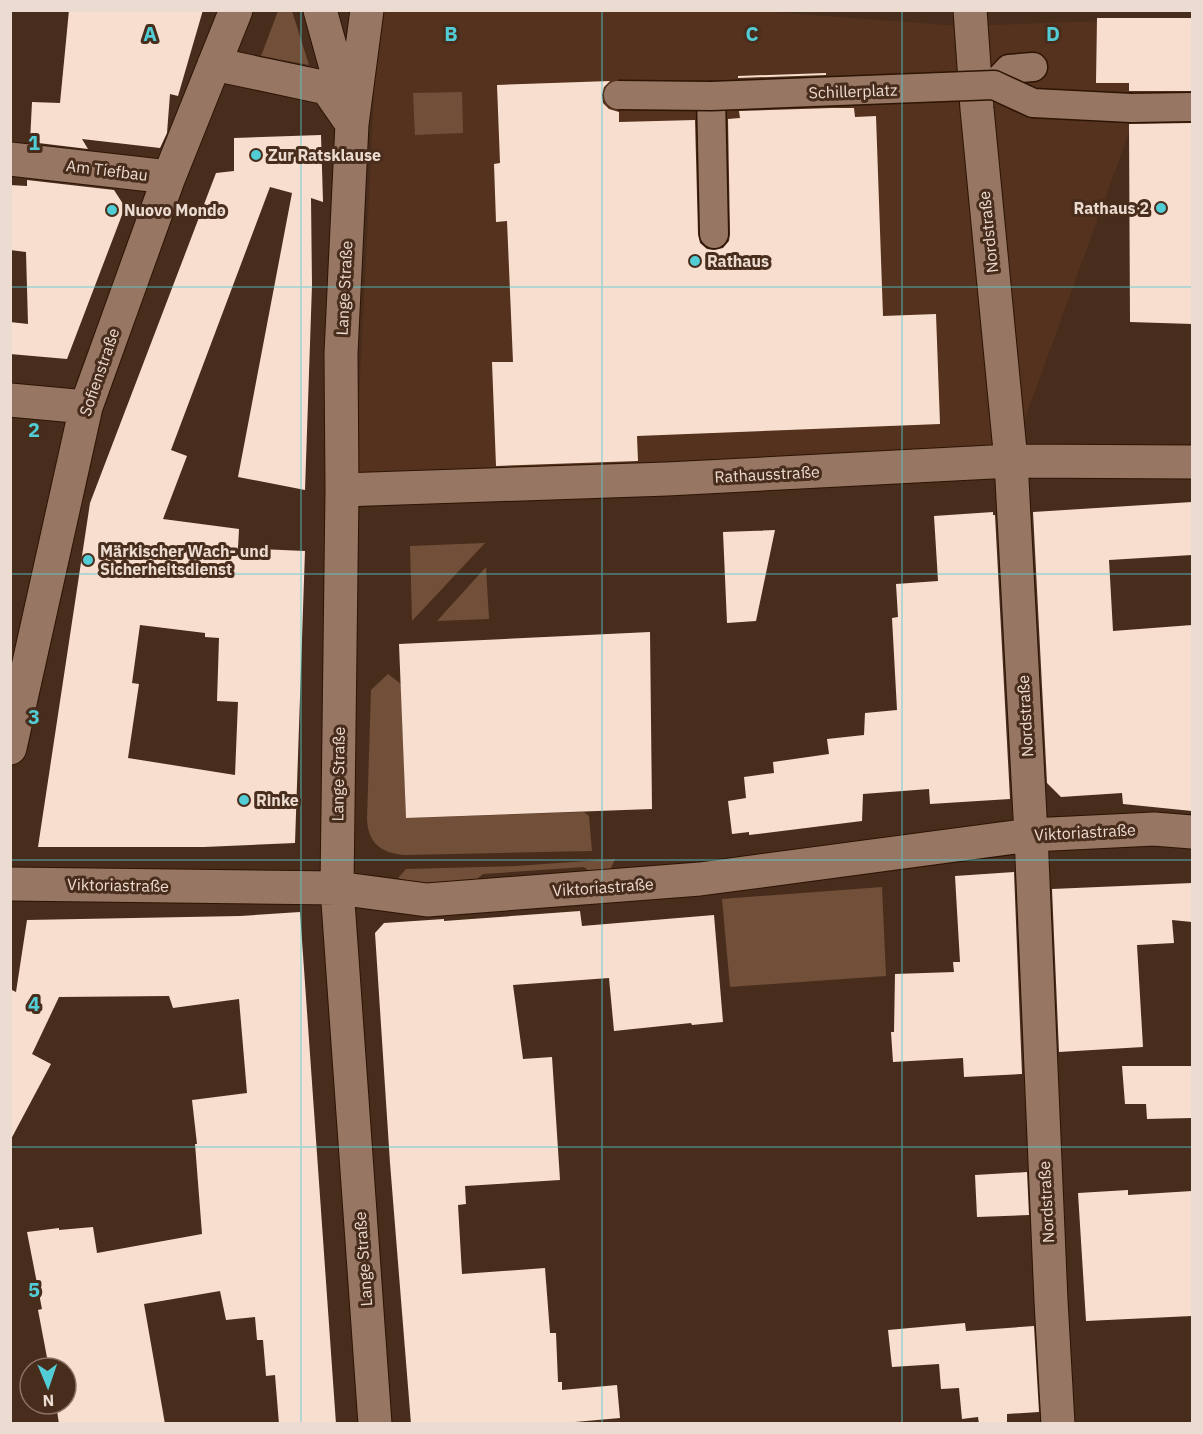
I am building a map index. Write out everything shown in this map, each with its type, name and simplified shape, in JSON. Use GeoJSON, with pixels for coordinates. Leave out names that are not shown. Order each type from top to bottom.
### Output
{"type":"FeatureCollection","features":[{"type":"Feature","properties":{"kind":"street","name":"Sofienstraße"},"geometry":{"type":"LineString","coordinates":[[10,748],[86,408],[169,177],[236,10]]}},
{"type":"Feature","properties":{"kind":"street","name":"Lange Straße"},"geometry":{"type":"LineString","coordinates":[[320,10],[352,124]]}},
{"type":"Feature","properties":{"kind":"street","name":"Lange Straße"},"geometry":{"type":"LineString","coordinates":[[367,10],[352,124],[341,353],[342,490],[337,888],[375,1424]]}},
{"type":"Feature","properties":{"kind":"street","name":"Nordstraße"},"geometry":{"type":"LineString","coordinates":[[970,10],[976,109],[1011,461],[1058,1424]]}},
{"type":"Feature","properties":{"kind":"street"},"geometry":{"type":"LineString","coordinates":[[214,64],[327,88],[352,124]]}},
{"type":"Feature","properties":{"kind":"street"},"geometry":{"type":"LineString","coordinates":[[994,85],[1009,69],[1033,67]]}},
{"type":"Feature","properties":{"kind":"street","name":"Schillerplatz"},"geometry":{"type":"LineString","coordinates":[[618,95],[711,108],[994,85],[1033,104],[1131,108],[1192,106]]}},
{"type":"Feature","properties":{"kind":"street"},"geometry":{"type":"LineString","coordinates":[[711,108],[714,234]]}},
{"type":"Feature","properties":{"kind":"street","name":"Am Tiefbau"},"geometry":{"type":"LineString","coordinates":[[10,159],[169,177]]}},
{"type":"Feature","properties":{"kind":"street"},"geometry":{"type":"LineString","coordinates":[[10,400],[86,408]]}},
{"type":"Feature","properties":{"kind":"street","name":"Rathausstraße"},"geometry":{"type":"LineString","coordinates":[[342,490],[678,478],[1011,461],[1192,462]]}},
{"type":"Feature","properties":{"kind":"street","name":"Viktoriastraße"},"geometry":{"type":"LineString","coordinates":[[10,884],[337,888],[428,900],[699,879],[1031,835],[1154,829],[1192,832]]}},
{"type":"Feature","properties":{"kind":"shaded area"},"geometry":{"type":"Polygon","coordinates":[[[745,10],[961,26],[1192,18],[1192,129],[1129,133],[1014,449],[355,482],[378,11],[745,10]]]}},
{"type":"Feature","properties":{"kind":"shaded area"},"geometry":{"type":"Polygon","coordinates":[[[278,11],[292,11],[309,65],[261,56],[278,11]]]}},
{"type":"Feature","properties":{"kind":"shaded area"},"geometry":{"type":"Polygon","coordinates":[[[462,92],[463,133],[415,135],[413,93],[462,92]]]}},
{"type":"Feature","properties":{"kind":"shaded area"},"geometry":{"type":"Polygon","coordinates":[[[485,543],[412,621],[410,546],[485,543]]]}},
{"type":"Feature","properties":{"kind":"shaded area"},"geometry":{"type":"Polygon","coordinates":[[[486,567],[489,619],[437,621],[486,567]]]}},
{"type":"Feature","properties":{"kind":"shaded area"},"geometry":{"type":"Polygon","coordinates":[[[388,674],[401,684],[406,818],[584,812],[589,816],[592,851],[404,855],[389,852],[377,845],[370,834],[367,819],[371,690],[388,674]]]}},
{"type":"Feature","properties":{"kind":"shaded area"},"geometry":{"type":"Polygon","coordinates":[[[615,859],[608,875],[597,877],[584,867],[483,874],[468,886],[416,885],[398,878],[406,869],[516,866],[615,859]]]}},
{"type":"Feature","properties":{"kind":"shaded area"},"geometry":{"type":"Polygon","coordinates":[[[882,887],[886,976],[730,987],[722,899],[882,887]]]}},
{"type":"Feature","properties":{"kind":"building"},"geometry":{"type":"Polygon","coordinates":[[[69,10],[203,10],[178,96],[170,94],[167,133],[160,148],[82,139],[88,149],[30,142],[32,102],[60,103],[69,10]]]}},
{"type":"Feature","properties":{"kind":"building"},"geometry":{"type":"Polygon","coordinates":[[[1097,18],[1192,18],[1192,91],[1129,91],[1129,83],[1096,83],[1097,18]]]}},
{"type":"Feature","properties":{"kind":"building"},"geometry":{"type":"Polygon","coordinates":[[[826,73],[826,75],[738,78],[738,76],[826,73]]]}},
{"type":"Feature","properties":{"kind":"building","name":"Rathaus"},"geometry":{"type":"Polygon","coordinates":[[[610,81],[604,87],[603,103],[609,109],[619,112],[619,122],[695,120],[698,234],[700,243],[707,249],[714,250],[723,248],[729,241],[730,234],[728,119],[740,118],[739,111],[832,108],[854,108],[855,117],[876,116],[883,316],[936,314],[940,424],[637,436],[638,461],[496,466],[492,362],[513,362],[507,221],[496,222],[494,164],[500,163],[497,85],[610,81]]]}},
{"type":"Feature","properties":{"kind":"building","name":"Rathaus 2"},"geometry":{"type":"Polygon","coordinates":[[[1192,123],[1192,324],[1130,322],[1129,124],[1192,123]]]}},
{"type":"Feature","properties":{"kind":"building"},"geometry":{"type":"Polygon","coordinates":[[[321,135],[323,202],[311,198],[312,285],[305,490],[238,477],[292,193],[270,187],[171,450],[187,456],[163,519],[239,529],[238,548],[305,551],[295,843],[204,847],[38,847],[90,503],[216,173],[234,171],[234,138],[321,135]],[[140,625],[132,683],[139,684],[128,758],[235,775],[238,702],[217,701],[219,638],[205,637],[205,633],[140,625]]]}},
{"type":"Feature","properties":{"kind":"building"},"geometry":{"type":"Polygon","coordinates":[[[27,180],[114,190],[125,207],[67,359],[10,354],[10,322],[28,324],[26,252],[10,250],[10,185],[27,186],[27,180]]]}},
{"type":"Feature","properties":{"kind":"building"},"geometry":{"type":"Polygon","coordinates":[[[1192,502],[1192,555],[1109,560],[1113,631],[1192,625],[1192,811],[1123,804],[1122,793],[1061,797],[1047,783],[1033,512],[1192,502]]]}},
{"type":"Feature","properties":{"kind":"building"},"geometry":{"type":"Polygon","coordinates":[[[993,512],[995,515],[1010,799],[930,804],[929,789],[863,794],[862,821],[749,835],[749,832],[732,834],[728,801],[746,798],[744,777],[774,773],[773,762],[829,754],[827,739],[864,735],[865,713],[897,710],[892,618],[898,617],[896,584],[938,581],[934,516],[993,512]]]}},
{"type":"Feature","properties":{"kind":"building"},"geometry":{"type":"Polygon","coordinates":[[[775,530],[756,621],[727,623],[723,532],[775,530]]]}},
{"type":"Feature","properties":{"kind":"building"},"geometry":{"type":"Polygon","coordinates":[[[650,632],[652,809],[406,818],[399,644],[650,632]]]}},
{"type":"Feature","properties":{"kind":"building"},"geometry":{"type":"Polygon","coordinates":[[[1014,872],[1022,1074],[964,1077],[963,1058],[893,1062],[891,1032],[894,1032],[895,974],[954,972],[953,962],[960,962],[955,876],[1014,872]]]}},
{"type":"Feature","properties":{"kind":"building"},"geometry":{"type":"Polygon","coordinates":[[[1192,883],[1192,922],[1172,920],[1174,943],[1137,945],[1143,1047],[1059,1052],[1052,889],[1192,883]]]}},
{"type":"Feature","properties":{"kind":"building"},"geometry":{"type":"Polygon","coordinates":[[[580,911],[582,926],[714,915],[723,1022],[614,1031],[609,978],[513,985],[523,1059],[552,1057],[560,1180],[465,1186],[466,1204],[458,1205],[462,1274],[545,1268],[550,1333],[556,1333],[558,1382],[562,1382],[562,1390],[617,1385],[620,1418],[552,1424],[411,1424],[390,1163],[375,933],[384,923],[580,911]]]}},
{"type":"Feature","properties":{"kind":"building"},"geometry":{"type":"Polygon","coordinates":[[[300,912],[336,1424],[279,1424],[275,1375],[266,1376],[263,1340],[257,1340],[255,1317],[226,1320],[220,1291],[144,1304],[165,1424],[59,1424],[58,1416],[78,1416],[78,1356],[47,1356],[38,1310],[42,1309],[27,1232],[93,1227],[97,1253],[202,1234],[192,1100],[247,1093],[239,999],[173,1008],[169,996],[59,997],[32,1054],[51,1064],[10,1141],[10,989],[16,992],[27,920],[240,916],[300,912]]]}},
{"type":"Feature","properties":{"kind":"building"},"geometry":{"type":"Polygon","coordinates":[[[1122,1066],[1192,1066],[1192,1118],[1147,1119],[1146,1104],[1125,1104],[1122,1066]]]}},
{"type":"Feature","properties":{"kind":"building"},"geometry":{"type":"Polygon","coordinates":[[[1027,1172],[1029,1215],[977,1217],[975,1175],[1027,1172]]]}},
{"type":"Feature","properties":{"kind":"building"},"geometry":{"type":"Polygon","coordinates":[[[1128,1190],[1128,1195],[1192,1191],[1192,1316],[1086,1321],[1078,1193],[1128,1190]]]}},
{"type":"Feature","properties":{"kind":"building"},"geometry":{"type":"Polygon","coordinates":[[[965,1323],[966,1331],[1034,1326],[1039,1412],[1007,1414],[1007,1424],[979,1424],[978,1417],[962,1419],[959,1388],[941,1389],[939,1364],[892,1367],[888,1330],[965,1323]]]}},
{"type":"Feature","properties":{"kind":"place","name":"Zur Ratsklause"},"geometry":{"type":"Point","coordinates":[256,155]}},
{"type":"Feature","properties":{"kind":"place","name":"Rathaus 2"},"geometry":{"type":"Point","coordinates":[1161,208]}},
{"type":"Feature","properties":{"kind":"place","name":"Nuovo Mondo"},"geometry":{"type":"Point","coordinates":[112,210]}},
{"type":"Feature","properties":{"kind":"place","name":"Rathaus"},"geometry":{"type":"Point","coordinates":[695,261]}},
{"type":"Feature","properties":{"kind":"place","name":"Märkischer Wach- und Sicherheitsdienst"},"geometry":{"type":"Point","coordinates":[88,560]}},
{"type":"Feature","properties":{"kind":"place","name":"Rinke"},"geometry":{"type":"Point","coordinates":[244,800]}}]}
